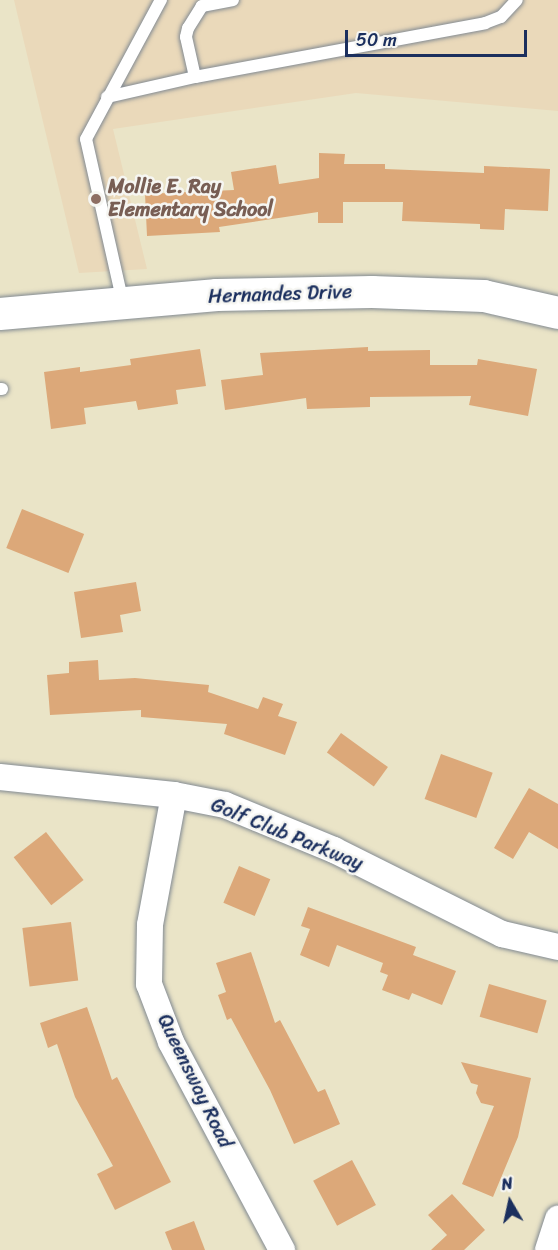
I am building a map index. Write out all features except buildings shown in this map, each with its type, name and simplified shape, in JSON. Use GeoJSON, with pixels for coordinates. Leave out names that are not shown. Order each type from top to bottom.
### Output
{"type":"FeatureCollection","features":[{"type":"Feature","properties":{"kind":"street","name":"Hernandes Drive"},"geometry":{"type":"LineString","coordinates":[[0,314],[217,295],[372,292],[484,296],[558,313]]}},
{"type":"Feature","properties":{"kind":"street","name":"Golf Club Parkway"},"geometry":{"type":"LineString","coordinates":[[0,777],[174,795],[225,805],[334,850],[502,934],[558,947]]}},
{"type":"Feature","properties":{"kind":"street","name":"Queensway Road"},"geometry":{"type":"LineString","coordinates":[[174,795],[150,925],[149,984],[171,1042],[282,1250]]}},
{"type":"Feature","properties":{"kind":"street"},"geometry":{"type":"LineString","coordinates":[[548,1250],[558,1220]]}},
{"type":"Feature","properties":{"kind":"lane"},"geometry":{"type":"LineString","coordinates":[[123,303],[86,139],[161,0]]}},
{"type":"Feature","properties":{"kind":"lane"},"geometry":{"type":"LineString","coordinates":[[195,77],[189,55],[188,28],[202,6],[232,0]]}},
{"type":"Feature","properties":{"kind":"lane"},"geometry":{"type":"LineString","coordinates":[[107,97],[195,77],[486,23],[501,17],[517,0]]}},
{"type":"Feature","properties":{"kind":"shaded area","name":"Mollie E. Ray Elementary School"},"geometry":{"type":"Polygon","coordinates":[[[14,0],[558,0],[558,111],[356,93],[113,129],[147,269],[79,273],[14,0]]]}},
{"type":"Feature","properties":{"kind":"place","name":"Mollie E. Ray Elementary School"},"geometry":{"type":"Point","coordinates":[96,199]}}]}
